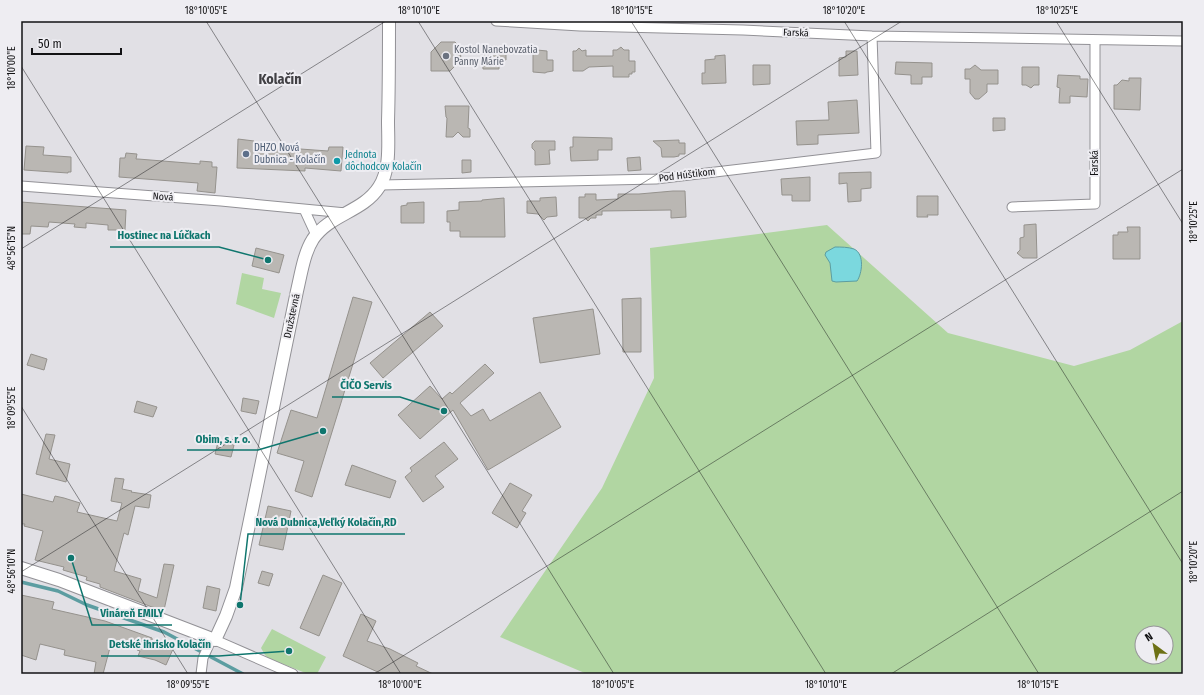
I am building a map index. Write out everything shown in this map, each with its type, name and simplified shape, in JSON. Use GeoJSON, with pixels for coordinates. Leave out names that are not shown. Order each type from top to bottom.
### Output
{"type":"FeatureCollection","features":[{"type":"Feature","properties":{"kind":"street","name":"Družstevná"},"geometry":{"type":"LineString","coordinates":[[201,674],[203,658],[226,616],[236,588],[297,291],[309,247],[316,235],[328,224],[362,205],[373,196],[385,173],[388,160],[389,21]]}},
{"type":"Feature","properties":{"kind":"street","name":"Farská"},"geometry":{"type":"LineString","coordinates":[[496,21],[580,26],[743,30],[872,36],[1183,41]]}},
{"type":"Feature","properties":{"kind":"street","name":"Pod Húštikom"},"geometry":{"type":"LineString","coordinates":[[380,185],[656,179],[876,153],[872,36]]}},
{"type":"Feature","properties":{"kind":"street","name":"Farská"},"geometry":{"type":"LineString","coordinates":[[1012,207],[1095,204],[1095,40]]}},
{"type":"Feature","properties":{"kind":"street","name":"Nová"},"geometry":{"type":"LineString","coordinates":[[21,186],[221,201],[346,213]]}},
{"type":"Feature","properties":{"kind":"street"},"geometry":{"type":"LineString","coordinates":[[304,210],[316,235]]}},
{"type":"Feature","properties":{"kind":"street"},"geometry":{"type":"LineString","coordinates":[[21,568],[59,580],[293,674]]}},
{"type":"Feature","properties":{"kind":"green space"},"geometry":{"type":"Polygon","coordinates":[[[827,225],[948,333],[1074,366],[1130,350],[1183,321],[1183,674],[587,674],[500,637],[602,488],[654,378],[650,248],[827,225]]]}},
{"type":"Feature","properties":{"kind":"green space"},"geometry":{"type":"Polygon","coordinates":[[[242,273],[264,278],[262,289],[281,293],[274,318],[236,304],[242,273]]]}},
{"type":"Feature","properties":{"kind":"green space"},"geometry":{"type":"Polygon","coordinates":[[[272,629],[326,657],[317,674],[308,674],[268,658],[265,655],[261,648],[272,629]]]}},
{"type":"Feature","properties":{"kind":"water"},"geometry":{"type":"Polygon","coordinates":[[[835,247],[854,249],[860,255],[862,264],[857,281],[832,281],[830,263],[825,255],[826,252],[835,247]]]}},
{"type":"Feature","properties":{"kind":"building","name":"Kostol Nanebovzatia Panny Márie"},"geometry":{"type":"Polygon","coordinates":[[[441,42],[455,42],[460,47],[461,60],[450,71],[431,71],[431,52],[441,42]]]}},
{"type":"Feature","properties":{"kind":"building"},"geometry":{"type":"Polygon","coordinates":[[[482,46],[498,46],[498,48],[506,48],[506,60],[499,60],[499,69],[483,69],[482,46]]]}},
{"type":"Feature","properties":{"kind":"building"},"geometry":{"type":"Polygon","coordinates":[[[621,47],[624,50],[629,50],[629,61],[635,61],[635,72],[629,74],[629,77],[613,77],[613,66],[589,67],[583,71],[573,71],[573,51],[576,51],[579,48],[582,51],[586,50],[586,56],[613,56],[613,50],[617,50],[621,47]]]}},
{"type":"Feature","properties":{"kind":"building"},"geometry":{"type":"Polygon","coordinates":[[[537,50],[547,51],[547,60],[553,60],[553,71],[545,73],[533,72],[533,52],[537,50]]]}},
{"type":"Feature","properties":{"kind":"building"},"geometry":{"type":"Polygon","coordinates":[[[846,51],[857,51],[858,75],[839,76],[839,58],[846,57],[846,51]]]}},
{"type":"Feature","properties":{"kind":"building"},"geometry":{"type":"Polygon","coordinates":[[[725,55],[726,83],[702,84],[702,73],[705,73],[705,60],[715,59],[715,56],[725,55]]]}},
{"type":"Feature","properties":{"kind":"building"},"geometry":{"type":"Polygon","coordinates":[[[896,62],[932,63],[932,77],[922,77],[922,84],[911,84],[911,75],[895,74],[896,62]]]}},
{"type":"Feature","properties":{"kind":"building"},"geometry":{"type":"Polygon","coordinates":[[[753,65],[770,65],[770,84],[753,85],[753,65]]]}},
{"type":"Feature","properties":{"kind":"building"},"geometry":{"type":"Polygon","coordinates":[[[975,65],[981,70],[998,70],[998,84],[987,84],[987,92],[979,99],[975,99],[970,93],[970,79],[965,79],[965,69],[970,69],[975,65]]]}},
{"type":"Feature","properties":{"kind":"building"},"geometry":{"type":"Polygon","coordinates":[[[1022,67],[1039,67],[1039,85],[1034,85],[1031,88],[1026,85],[1022,85],[1022,67]]]}},
{"type":"Feature","properties":{"kind":"building"},"geometry":{"type":"Polygon","coordinates":[[[1058,75],[1080,76],[1080,79],[1088,79],[1087,97],[1070,96],[1070,103],[1059,103],[1060,88],[1057,87],[1058,75]]]}},
{"type":"Feature","properties":{"kind":"building"},"geometry":{"type":"Polygon","coordinates":[[[1129,78],[1141,78],[1140,110],[1114,109],[1114,85],[1117,85],[1122,80],[1129,81],[1129,78]]]}},
{"type":"Feature","properties":{"kind":"building"},"geometry":{"type":"Polygon","coordinates":[[[857,100],[859,133],[818,135],[818,144],[797,145],[796,121],[829,120],[828,102],[857,100]]]}},
{"type":"Feature","properties":{"kind":"building"},"geometry":{"type":"Polygon","coordinates":[[[445,106],[469,106],[468,128],[470,129],[470,137],[463,137],[458,132],[453,137],[446,137],[447,118],[445,106]]]}},
{"type":"Feature","properties":{"kind":"building"},"geometry":{"type":"Polygon","coordinates":[[[993,118],[1005,118],[1005,130],[993,131],[993,118]]]}},
{"type":"Feature","properties":{"kind":"building"},"geometry":{"type":"Polygon","coordinates":[[[573,137],[612,138],[612,150],[598,150],[598,160],[571,161],[570,147],[573,147],[573,137]]]}},
{"type":"Feature","properties":{"kind":"building"},"geometry":{"type":"Polygon","coordinates":[[[238,139],[254,141],[254,145],[259,146],[328,151],[329,147],[343,147],[341,171],[305,168],[305,171],[237,168],[238,139]]]}},
{"type":"Feature","properties":{"kind":"building"},"geometry":{"type":"Polygon","coordinates":[[[679,140],[679,143],[685,143],[685,154],[679,154],[679,156],[674,157],[662,157],[661,148],[653,141],[679,140]]]}},
{"type":"Feature","properties":{"kind":"building"},"geometry":{"type":"Polygon","coordinates":[[[535,141],[555,141],[555,150],[549,150],[550,164],[535,165],[535,151],[532,148],[532,144],[535,141]]]}},
{"type":"Feature","properties":{"kind":"building"},"geometry":{"type":"Polygon","coordinates":[[[26,146],[44,147],[43,155],[71,157],[71,172],[24,170],[26,146]]]}},
{"type":"Feature","properties":{"kind":"building"},"geometry":{"type":"Polygon","coordinates":[[[126,153],[137,154],[136,159],[200,164],[200,161],[212,162],[212,167],[217,167],[215,193],[197,191],[198,183],[119,177],[120,158],[125,158],[126,153]]]}},
{"type":"Feature","properties":{"kind":"building"},"geometry":{"type":"Polygon","coordinates":[[[640,157],[641,170],[628,171],[627,158],[640,157]]]}},
{"type":"Feature","properties":{"kind":"building"},"geometry":{"type":"Polygon","coordinates":[[[462,160],[471,160],[471,172],[462,173],[462,160]]]}},
{"type":"Feature","properties":{"kind":"building"},"geometry":{"type":"Polygon","coordinates":[[[871,172],[871,188],[861,189],[861,201],[848,202],[847,183],[839,184],[839,173],[871,172]]]}},
{"type":"Feature","properties":{"kind":"building"},"geometry":{"type":"Polygon","coordinates":[[[810,177],[810,201],[792,201],[792,195],[782,195],[781,179],[810,177]]]}},
{"type":"Feature","properties":{"kind":"building"},"geometry":{"type":"Polygon","coordinates":[[[685,191],[686,217],[671,218],[671,210],[602,211],[602,215],[596,215],[596,218],[591,218],[588,221],[585,218],[579,218],[579,197],[585,197],[585,194],[596,194],[596,200],[618,199],[618,194],[685,191]]]}},
{"type":"Feature","properties":{"kind":"building"},"geometry":{"type":"Polygon","coordinates":[[[917,196],[938,196],[938,215],[917,217],[917,196]]]}},
{"type":"Feature","properties":{"kind":"building"},"geometry":{"type":"Polygon","coordinates":[[[556,197],[557,216],[547,217],[544,220],[538,214],[527,213],[527,201],[540,201],[540,198],[556,197]]]}},
{"type":"Feature","properties":{"kind":"building"},"geometry":{"type":"Polygon","coordinates":[[[504,198],[505,237],[460,237],[460,231],[450,231],[450,222],[447,222],[447,211],[459,210],[459,202],[504,198]]]}},
{"type":"Feature","properties":{"kind":"building"},"geometry":{"type":"Polygon","coordinates":[[[21,202],[126,210],[125,230],[108,230],[108,225],[86,223],[86,228],[74,227],[75,224],[49,222],[48,227],[31,226],[30,234],[21,234],[21,202]]]}},
{"type":"Feature","properties":{"kind":"building"},"geometry":{"type":"Polygon","coordinates":[[[424,202],[424,223],[401,223],[401,206],[407,205],[407,203],[424,202]]]}},
{"type":"Feature","properties":{"kind":"building"},"geometry":{"type":"Polygon","coordinates":[[[1036,224],[1037,258],[1023,258],[1017,253],[1020,250],[1020,238],[1024,237],[1024,225],[1036,224]]]}},
{"type":"Feature","properties":{"kind":"building"},"geometry":{"type":"Polygon","coordinates":[[[1127,227],[1140,227],[1140,259],[1113,259],[1113,235],[1118,235],[1118,232],[1128,232],[1127,227]]]}},
{"type":"Feature","properties":{"kind":"building"},"geometry":{"type":"Polygon","coordinates":[[[256,248],[284,255],[279,273],[252,266],[256,248]]]}},
{"type":"Feature","properties":{"kind":"building"},"geometry":{"type":"Polygon","coordinates":[[[353,297],[372,302],[312,497],[295,491],[304,461],[277,453],[291,410],[317,418],[353,297]]]}},
{"type":"Feature","properties":{"kind":"building"},"geometry":{"type":"Polygon","coordinates":[[[641,298],[641,352],[623,352],[622,299],[641,298]]]}},
{"type":"Feature","properties":{"kind":"building"},"geometry":{"type":"Polygon","coordinates":[[[593,309],[600,354],[540,363],[533,318],[593,309]]]}},
{"type":"Feature","properties":{"kind":"building"},"geometry":{"type":"Polygon","coordinates":[[[430,312],[443,326],[383,378],[370,363],[430,312]]]}},
{"type":"Feature","properties":{"kind":"building"},"geometry":{"type":"Polygon","coordinates":[[[31,354],[47,359],[44,370],[27,365],[31,354]]]}},
{"type":"Feature","properties":{"kind":"building"},"geometry":{"type":"Polygon","coordinates":[[[485,364],[494,373],[460,403],[471,416],[483,409],[490,421],[540,392],[561,427],[488,470],[453,410],[420,439],[398,415],[430,386],[442,399],[450,392],[452,394],[485,364]]]}},
{"type":"Feature","properties":{"kind":"building"},"geometry":{"type":"Polygon","coordinates":[[[243,398],[259,401],[256,414],[241,411],[243,398]]]}},
{"type":"Feature","properties":{"kind":"building"},"geometry":{"type":"Polygon","coordinates":[[[137,401],[157,407],[153,417],[134,412],[137,401]]]}},
{"type":"Feature","properties":{"kind":"building"},"geometry":{"type":"Polygon","coordinates":[[[46,434],[55,435],[49,459],[70,464],[66,482],[36,474],[46,434]]]}},
{"type":"Feature","properties":{"kind":"building"},"geometry":{"type":"Polygon","coordinates":[[[218,442],[234,445],[231,457],[215,454],[218,442]]]}},
{"type":"Feature","properties":{"kind":"building"},"geometry":{"type":"Polygon","coordinates":[[[444,442],[458,459],[435,476],[444,487],[423,502],[405,477],[412,471],[410,468],[444,442]]]}},
{"type":"Feature","properties":{"kind":"building"},"geometry":{"type":"Polygon","coordinates":[[[352,465],[396,481],[390,498],[345,485],[352,465]]]}},
{"type":"Feature","properties":{"kind":"building"},"geometry":{"type":"Polygon","coordinates":[[[115,478],[124,479],[122,489],[151,495],[149,508],[135,506],[128,535],[124,533],[114,571],[141,579],[138,591],[157,598],[164,564],[174,565],[164,610],[152,607],[100,587],[100,584],[86,580],[87,577],[63,570],[64,567],[35,560],[43,531],[24,526],[25,524],[21,524],[21,494],[53,502],[55,496],[64,498],[80,503],[77,512],[117,521],[122,503],[111,501],[115,478]]]}},
{"type":"Feature","properties":{"kind":"building"},"geometry":{"type":"Polygon","coordinates":[[[510,483],[532,495],[522,511],[526,513],[517,528],[492,513],[510,483]]]}},
{"type":"Feature","properties":{"kind":"building"},"geometry":{"type":"Polygon","coordinates":[[[268,506],[291,511],[283,550],[259,545],[268,506]]]}},
{"type":"Feature","properties":{"kind":"building"},"geometry":{"type":"Polygon","coordinates":[[[262,571],[273,574],[269,586],[258,583],[262,571]]]}},
{"type":"Feature","properties":{"kind":"building"},"geometry":{"type":"Polygon","coordinates":[[[323,575],[342,583],[319,636],[300,628],[323,575]]]}},
{"type":"Feature","properties":{"kind":"building"},"geometry":{"type":"Polygon","coordinates":[[[207,586],[220,589],[216,611],[203,608],[207,586]]]}},
{"type":"Feature","properties":{"kind":"building"},"geometry":{"type":"Polygon","coordinates":[[[21,595],[54,602],[52,609],[105,621],[152,638],[152,640],[173,649],[166,665],[155,660],[138,656],[140,651],[137,650],[138,647],[122,641],[120,643],[112,640],[103,674],[94,674],[96,662],[64,655],[65,650],[40,644],[36,660],[21,655],[21,595]]]}},
{"type":"Feature","properties":{"kind":"building"},"geometry":{"type":"Polygon","coordinates":[[[361,614],[376,621],[367,641],[390,649],[418,663],[416,666],[433,674],[382,674],[343,656],[361,614]]]}},
{"type":"Feature","properties":{"kind":"waterway"},"geometry":{"type":"LineString","coordinates":[[21,582],[58,591],[87,605],[164,632],[243,674]]}},
{"type":"Feature","properties":{"kind":"place","name":"Kostol Nanebovzatia Panny Márie"},"geometry":{"type":"Point","coordinates":[446,56]}},
{"type":"Feature","properties":{"kind":"place","name":"DHZO Nová Dubnica - Kolačín"},"geometry":{"type":"Point","coordinates":[246,154]}},
{"type":"Feature","properties":{"kind":"place","name":"Jednota dôchodcov Kolačín"},"geometry":{"type":"Point","coordinates":[337,161]}},
{"type":"Feature","properties":{"kind":"place","name":"Hostinec na Lúčkach"},"geometry":{"type":"Point","coordinates":[268,260]}},
{"type":"Feature","properties":{"kind":"place","name":"ČIČO Servis"},"geometry":{"type":"Point","coordinates":[444,411]}},
{"type":"Feature","properties":{"kind":"place","name":"Obim, s. r. o."},"geometry":{"type":"Point","coordinates":[323,431]}},
{"type":"Feature","properties":{"kind":"place","name":"Vináreň EMILY"},"geometry":{"type":"Point","coordinates":[71,558]}},
{"type":"Feature","properties":{"kind":"place","name":"Nová Dubnica,Veľký Kolačín,RD"},"geometry":{"type":"Point","coordinates":[240,605]}},
{"type":"Feature","properties":{"kind":"place","name":"Detské ihrisko Kolačín"},"geometry":{"type":"Point","coordinates":[289,651]}},
{"type":"Feature","properties":{"kind":"district","name":"Kolačín"},"geometry":{"type":"Point","coordinates":[280,79]}}]}
